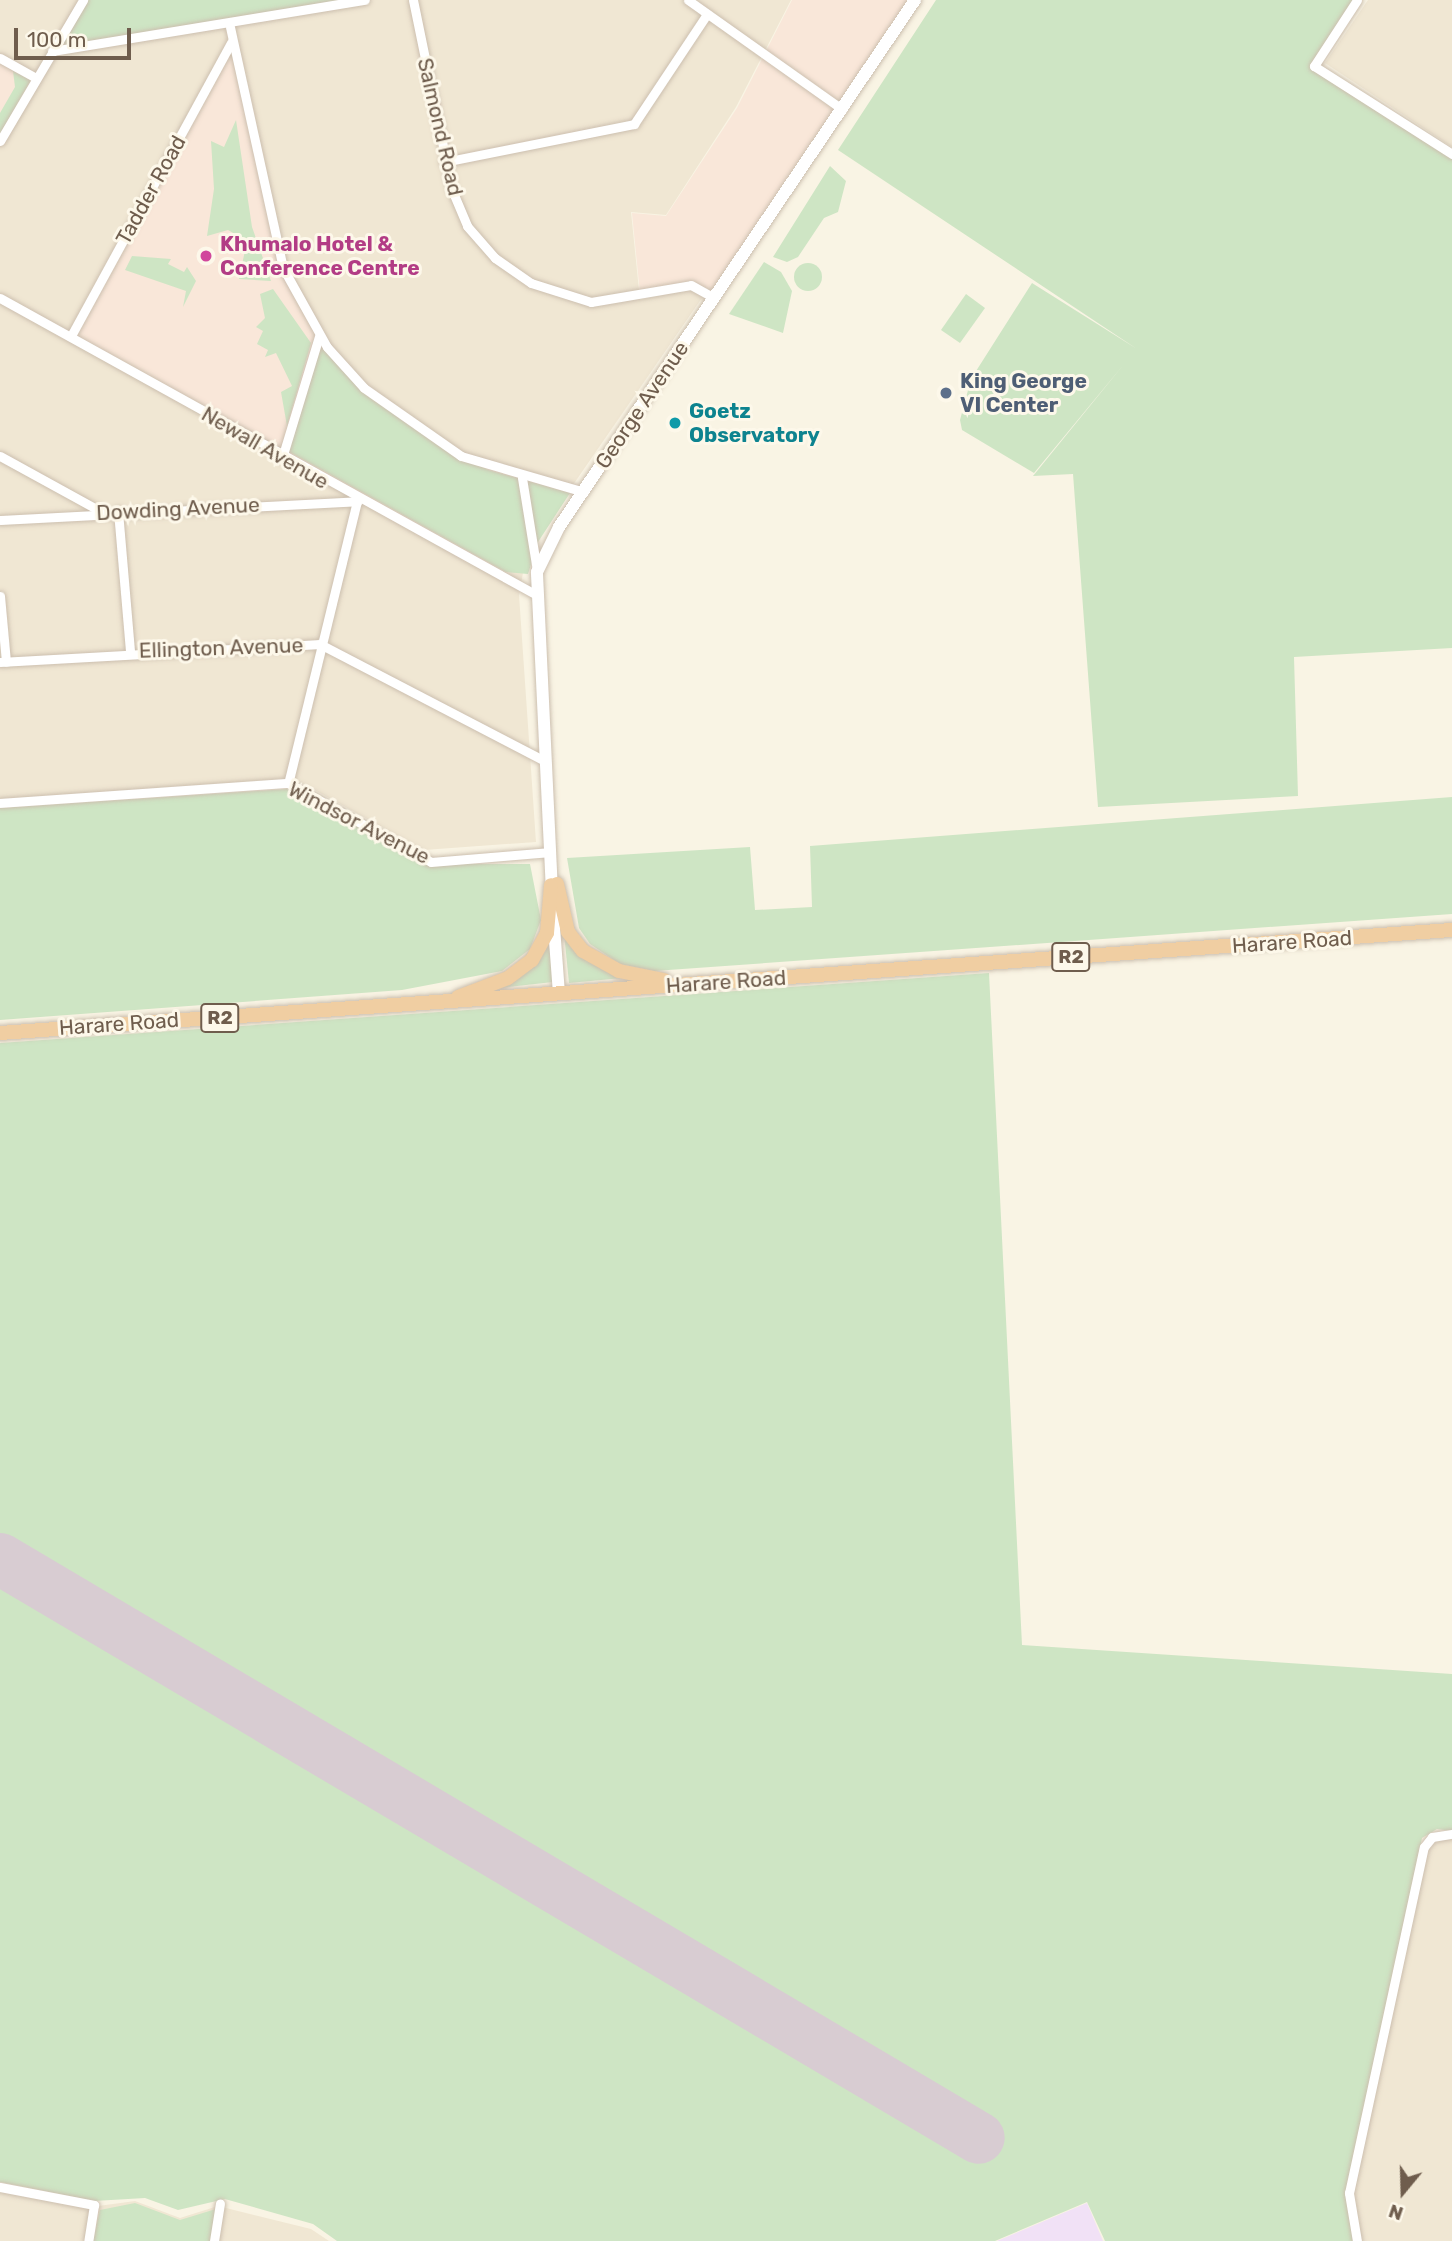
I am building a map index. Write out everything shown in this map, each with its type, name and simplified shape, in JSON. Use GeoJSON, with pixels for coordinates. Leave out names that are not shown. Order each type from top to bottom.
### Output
{"type":"FeatureCollection","features":[{"type":"Feature","properties":{"kind":"highway"},"geometry":{"type":"LineString","coordinates":[[554,885],[568,932],[598,963],[690,984]]}},
{"type":"Feature","properties":{"kind":"highway"},"geometry":{"type":"LineString","coordinates":[[440,1003],[508,978],[532,960],[547,933],[554,885]]}},
{"type":"Feature","properties":{"kind":"highway","name":"Harare Road"},"geometry":{"type":"LineString","coordinates":[[0,1033],[1452,930]]}},
{"type":"Feature","properties":{"kind":"main road","name":"George Avenue"},"geometry":{"type":"LineString","coordinates":[[563,993],[541,759],[533,593],[537,572],[584,492],[915,0]]}},
{"type":"Feature","properties":{"kind":"street"},"geometry":{"type":"LineString","coordinates":[[0,141],[83,0]]}},
{"type":"Feature","properties":{"kind":"street"},"geometry":{"type":"LineString","coordinates":[[52,51],[230,27],[365,0]]}},
{"type":"Feature","properties":{"kind":"street","name":"Salmond Road"},"geometry":{"type":"LineString","coordinates":[[413,0],[444,162],[477,239],[531,283],[591,302],[691,285],[714,298]]}},
{"type":"Feature","properties":{"kind":"street"},"geometry":{"type":"LineString","coordinates":[[688,0],[842,108]]}},
{"type":"Feature","properties":{"kind":"street"},"geometry":{"type":"LineString","coordinates":[[1357,0],[1315,61],[1317,68],[1451,151]]}},
{"type":"Feature","properties":{"kind":"street"},"geometry":{"type":"LineString","coordinates":[[444,162],[634,124],[707,14]]}},
{"type":"Feature","properties":{"kind":"street"},"geometry":{"type":"LineString","coordinates":[[230,27],[231,43],[283,268],[319,336],[364,388],[419,432],[522,478],[584,492]]}},
{"type":"Feature","properties":{"kind":"street","name":"Tadder Road"},"geometry":{"type":"LineString","coordinates":[[71,336],[231,43]]}},
{"type":"Feature","properties":{"kind":"street"},"geometry":{"type":"LineString","coordinates":[[0,58],[36,78]]}},
{"type":"Feature","properties":{"kind":"street","name":"Newall Avenue"},"geometry":{"type":"LineString","coordinates":[[0,298],[357,501],[533,593]]}},
{"type":"Feature","properties":{"kind":"street"},"geometry":{"type":"LineString","coordinates":[[282,458],[319,336]]}},
{"type":"Feature","properties":{"kind":"street"},"geometry":{"type":"LineString","coordinates":[[0,456],[101,512]]}},
{"type":"Feature","properties":{"kind":"street"},"geometry":{"type":"LineString","coordinates":[[522,478],[537,572]]}},
{"type":"Feature","properties":{"kind":"street"},"geometry":{"type":"LineString","coordinates":[[288,783],[357,501]]}},
{"type":"Feature","properties":{"kind":"street","name":"Dowding Avenue"},"geometry":{"type":"LineString","coordinates":[[0,520],[118,511],[357,501]]}},
{"type":"Feature","properties":{"kind":"street"},"geometry":{"type":"LineString","coordinates":[[118,511],[130,652]]}},
{"type":"Feature","properties":{"kind":"street"},"geometry":{"type":"LineString","coordinates":[[0,596],[3,662]]}},
{"type":"Feature","properties":{"kind":"street","name":"Ellington Avenue"},"geometry":{"type":"LineString","coordinates":[[3,662],[130,652],[320,644],[541,759]]}},
{"type":"Feature","properties":{"kind":"street","name":"Windsor Avenue"},"geometry":{"type":"LineString","coordinates":[[0,803],[288,783],[431,862],[551,858]]}},
{"type":"Feature","properties":{"kind":"street"},"geometry":{"type":"LineString","coordinates":[[1357,2241],[1349,2193],[1424,1847],[1432,1837],[1452,1834]]}},
{"type":"Feature","properties":{"kind":"street"},"geometry":{"type":"LineString","coordinates":[[0,2187],[94,2205],[88,2241]]}},
{"type":"Feature","properties":{"kind":"street"},"geometry":{"type":"LineString","coordinates":[[214,2241],[220,2203]]}},
{"type":"Feature","properties":{"kind":"shaded area"},"geometry":{"type":"Polygon","coordinates":[[[0,0],[791,0],[736,107],[666,215],[631,212],[640,300],[689,289],[704,295],[535,540],[524,567],[519,595],[536,842],[424,850],[293,778],[0,799],[0,0]]]}},
{"type":"Feature","properties":{"kind":"shaded area"},"geometry":{"type":"Polygon","coordinates":[[[792,0],[909,0],[714,292],[691,281],[640,293],[632,213],[666,216],[737,108],[792,0]]]}},
{"type":"Feature","properties":{"kind":"shaded area"},"geometry":{"type":"Polygon","coordinates":[[[1368,0],[1452,0],[1452,147],[1325,63],[1368,0]]]}},
{"type":"Feature","properties":{"kind":"shaded area"},"geometry":{"type":"Polygon","coordinates":[[[230,49],[281,268],[318,336],[282,456],[73,335],[230,49]]]}},
{"type":"Feature","properties":{"kind":"shaded area"},"geometry":{"type":"Polygon","coordinates":[[[0,61],[34,79],[0,137],[0,61]]]}},
{"type":"Feature","properties":{"kind":"shaded area"},"geometry":{"type":"Polygon","coordinates":[[[1452,1836],[1452,2241],[1359,2241],[1352,2186],[1425,1847],[1452,1836]]]}},
{"type":"Feature","properties":{"kind":"shaded area"},"geometry":{"type":"Polygon","coordinates":[[[0,2190],[91,2207],[135,2201],[180,2218],[218,2206],[311,2229],[329,2241],[0,2241],[0,2190]]]}},
{"type":"Feature","properties":{"kind":"shaded area"},"geometry":{"type":"Polygon","coordinates":[[[1087,2203],[1103,2241],[997,2241],[1087,2203]]]}},
{"type":"Feature","properties":{"kind":"green space"},"geometry":{"type":"Polygon","coordinates":[[[86,0],[344,0],[56,48],[86,0]]]}},
{"type":"Feature","properties":{"kind":"green space"},"geometry":{"type":"Polygon","coordinates":[[[936,0],[1354,0],[1310,65],[1452,159],[1452,648],[1294,657],[1298,796],[1098,807],[1073,474],[1033,476],[1124,364],[1034,473],[962,430],[960,420],[971,379],[1032,283],[1137,349],[838,150],[936,0]]]}},
{"type":"Feature","properties":{"kind":"green space"},"geometry":{"type":"Polygon","coordinates":[[[13,71],[31,80],[0,134],[0,113],[15,87],[13,71]]]}},
{"type":"Feature","properties":{"kind":"green space"},"geometry":{"type":"Polygon","coordinates":[[[236,120],[252,227],[271,281],[239,279],[247,241],[228,230],[207,236],[214,189],[211,141],[224,147],[236,120]]]}},
{"type":"Feature","properties":{"kind":"green space"},"geometry":{"type":"Polygon","coordinates":[[[830,166],[846,181],[838,212],[824,218],[798,257],[787,262],[773,257],[830,166]]]}},
{"type":"Feature","properties":{"kind":"green space"},"geometry":{"type":"Polygon","coordinates":[[[132,256],[171,259],[168,264],[184,272],[187,267],[196,281],[183,307],[186,291],[125,270],[132,256]]]}},
{"type":"Feature","properties":{"kind":"green space"},"geometry":{"type":"Polygon","coordinates":[[[764,262],[781,272],[792,291],[783,333],[729,314],[764,262]]]}},
{"type":"Feature","properties":{"kind":"green space"},"geometry":{"type":"Polygon","coordinates":[[[808,263],[818,267],[822,277],[818,287],[808,291],[798,287],[794,277],[798,267],[808,263]]]}},
{"type":"Feature","properties":{"kind":"green space"},"geometry":{"type":"Polygon","coordinates":[[[273,289],[311,343],[287,426],[281,392],[292,386],[276,353],[265,357],[268,350],[257,344],[263,331],[256,327],[265,318],[260,294],[273,289]]]}},
{"type":"Feature","properties":{"kind":"green space"},"geometry":{"type":"Polygon","coordinates":[[[966,294],[985,308],[960,343],[941,330],[966,294]]]}},
{"type":"Feature","properties":{"kind":"green space"},"geometry":{"type":"Polygon","coordinates":[[[320,341],[363,389],[417,431],[488,470],[570,493],[538,542],[528,574],[506,572],[288,451],[320,341]]]}},
{"type":"Feature","properties":{"kind":"green space"},"geometry":{"type":"Polygon","coordinates":[[[287,789],[427,864],[530,864],[541,920],[530,949],[502,971],[402,990],[0,1020],[0,808],[287,789]]]}},
{"type":"Feature","properties":{"kind":"green space"},"geometry":{"type":"Polygon","coordinates":[[[1452,797],[1452,914],[654,971],[620,964],[590,944],[579,928],[567,858],[750,847],[755,910],[812,907],[810,846],[1452,797]]]}},
{"type":"Feature","properties":{"kind":"green space"},"geometry":{"type":"Polygon","coordinates":[[[564,933],[633,977],[569,983],[564,933]]]}},
{"type":"Feature","properties":{"kind":"green space"},"geometry":{"type":"Polygon","coordinates":[[[549,936],[553,982],[491,989],[549,936]]]}},
{"type":"Feature","properties":{"kind":"green space"},"geometry":{"type":"Polygon","coordinates":[[[989,973],[1022,1645],[1452,1674],[1452,1831],[1437,1829],[1422,1838],[1347,2192],[1355,2241],[1105,2241],[1087,2202],[995,2241],[337,2241],[313,2224],[225,2199],[178,2210],[145,2198],[94,2201],[0,2182],[0,1043],[989,973]]]}},
{"type":"Feature","properties":{"kind":"green space"},"geometry":{"type":"Polygon","coordinates":[[[135,2203],[180,2220],[216,2209],[210,2241],[93,2241],[100,2210],[135,2203]]]}},
{"type":"Feature","properties":{"kind":"runway"},"geometry":{"type":"LineString","coordinates":[[0,1559],[979,2138]]}},
{"type":"Feature","properties":{"kind":"place","name":"Khumalo Hotel & Conference Centre"},"geometry":{"type":"Point","coordinates":[206,256]}},
{"type":"Feature","properties":{"kind":"place","name":"King George VI Center"},"geometry":{"type":"Point","coordinates":[946,393]}},
{"type":"Feature","properties":{"kind":"place","name":"Goetz Observatory"},"geometry":{"type":"Point","coordinates":[675,423]}}]}
